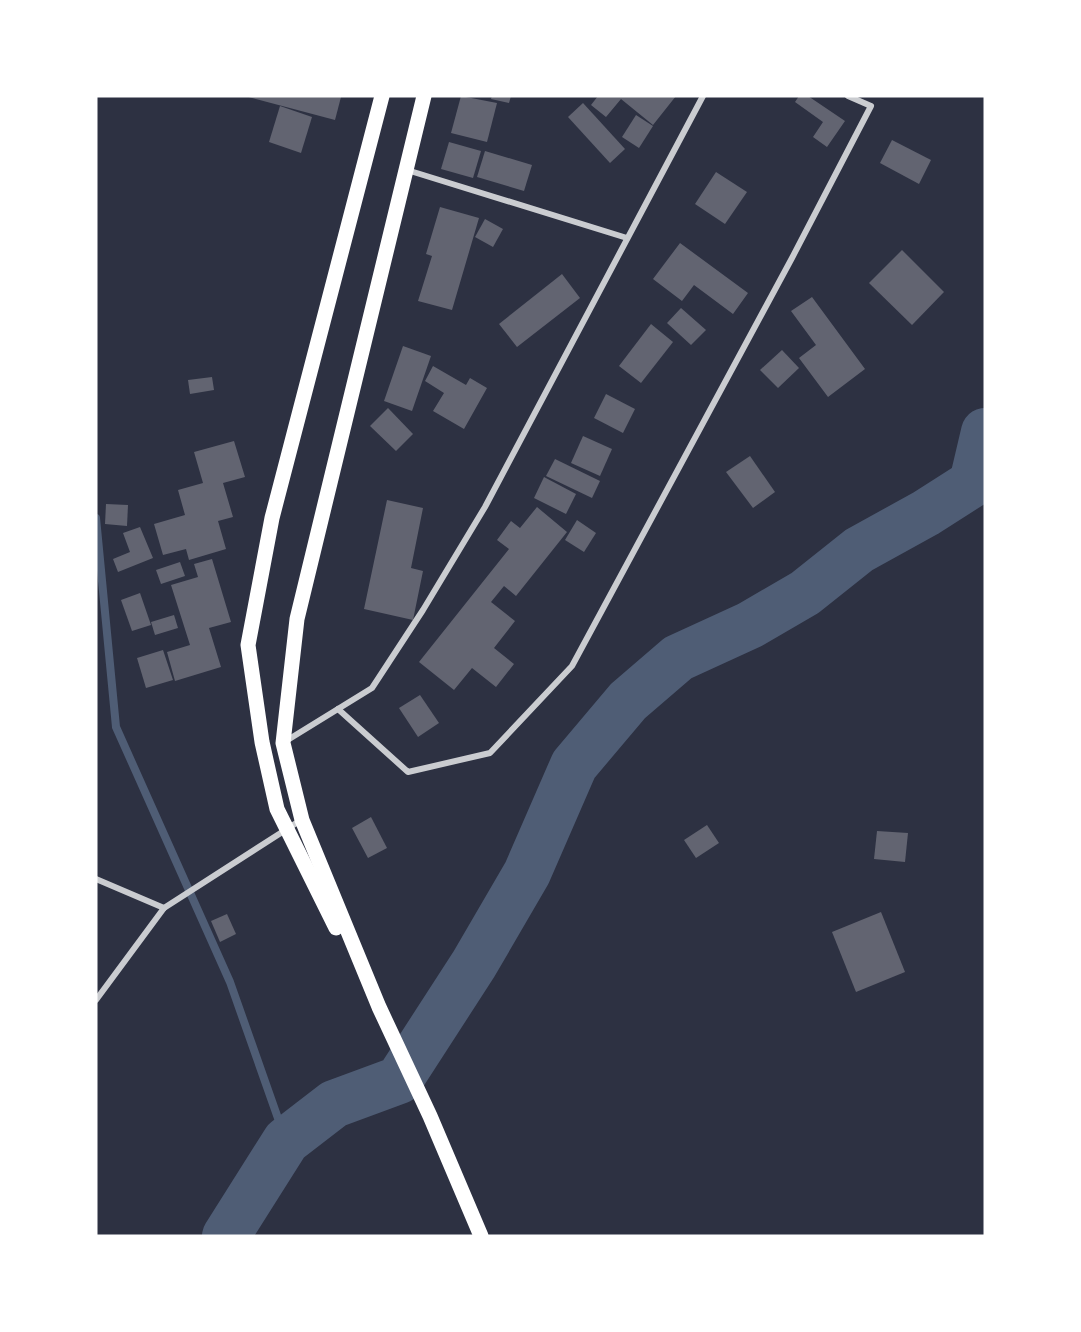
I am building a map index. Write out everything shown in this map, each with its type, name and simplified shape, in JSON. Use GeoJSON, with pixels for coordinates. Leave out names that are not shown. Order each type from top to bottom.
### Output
{"type":"FeatureCollection","features":[{"type":"Feature","properties":{"kind":"main road"},"geometry":{"type":"LineString","coordinates":[[381,1012],[357,973],[277,809],[262,742],[249,645],[272,518],[382,96]]}},
{"type":"Feature","properties":{"kind":"main road"},"geometry":{"type":"LineString","coordinates":[[424,96],[297,619],[283,743],[302,820],[381,1012],[430,1116],[481,1236]]}},
{"type":"Feature","properties":{"kind":"street"},"geometry":{"type":"LineString","coordinates":[[283,743],[372,688],[423,610],[485,507],[703,96]]}},
{"type":"Feature","properties":{"kind":"street"},"geometry":{"type":"LineString","coordinates":[[338,708],[408,772],[490,753],[572,666],[792,258],[871,106],[848,96]]}},
{"type":"Feature","properties":{"kind":"street"},"geometry":{"type":"LineString","coordinates":[[406,170],[627,238]]}},
{"type":"Feature","properties":{"kind":"street"},"geometry":{"type":"LineString","coordinates":[[96,1000],[164,908],[302,820]]}},
{"type":"Feature","properties":{"kind":"street"},"geometry":{"type":"LineString","coordinates":[[96,879],[164,908]]}},
{"type":"Feature","properties":{"kind":"building"},"geometry":{"type":"Polygon","coordinates":[[[245,96],[336,96],[341,97],[335,120],[245,96]]]}},
{"type":"Feature","properties":{"kind":"building"},"geometry":{"type":"Polygon","coordinates":[[[461,96],[497,103],[487,142],[451,133],[461,96]]]}},
{"type":"Feature","properties":{"kind":"building"},"geometry":{"type":"Polygon","coordinates":[[[492,96],[511,96],[509,103],[491,99],[492,96]]]}},
{"type":"Feature","properties":{"kind":"building"},"geometry":{"type":"Polygon","coordinates":[[[598,96],[676,96],[653,125],[621,99],[606,117],[591,105],[598,96]]]}},
{"type":"Feature","properties":{"kind":"building"},"geometry":{"type":"Polygon","coordinates":[[[799,96],[808,96],[845,121],[827,147],[813,137],[823,122],[795,102],[799,96]]]}},
{"type":"Feature","properties":{"kind":"building"},"geometry":{"type":"Polygon","coordinates":[[[583,103],[625,149],[610,163],[568,117],[583,103]]]}},
{"type":"Feature","properties":{"kind":"building"},"geometry":{"type":"Polygon","coordinates":[[[280,106],[312,117],[301,153],[269,142],[280,106]]]}},
{"type":"Feature","properties":{"kind":"building"},"geometry":{"type":"Polygon","coordinates":[[[636,115],[653,126],[639,148],[622,137],[636,115]]]}},
{"type":"Feature","properties":{"kind":"building"},"geometry":{"type":"Polygon","coordinates":[[[892,140],[931,160],[919,184],[880,163],[892,140]]]}},
{"type":"Feature","properties":{"kind":"building"},"geometry":{"type":"Polygon","coordinates":[[[449,142],[481,151],[473,178],[441,169],[449,142]]]}},
{"type":"Feature","properties":{"kind":"building"},"geometry":{"type":"Polygon","coordinates":[[[485,151],[532,165],[524,191],[477,177],[485,151]]]}},
{"type":"Feature","properties":{"kind":"building"},"geometry":{"type":"Polygon","coordinates":[[[716,172],[747,192],[725,224],[695,204],[716,172]]]}},
{"type":"Feature","properties":{"kind":"building"},"geometry":{"type":"Polygon","coordinates":[[[440,207],[479,218],[452,310],[418,301],[432,256],[426,254],[440,207]]]}},
{"type":"Feature","properties":{"kind":"building"},"geometry":{"type":"Polygon","coordinates":[[[485,219],[503,229],[493,247],[475,237],[485,219]]]}},
{"type":"Feature","properties":{"kind":"building"},"geometry":{"type":"Polygon","coordinates":[[[680,243],[748,293],[733,314],[694,285],[682,301],[653,279],[680,243]]]}},
{"type":"Feature","properties":{"kind":"building"},"geometry":{"type":"Polygon","coordinates":[[[902,250],[944,292],[912,325],[869,283],[902,250]]]}},
{"type":"Feature","properties":{"kind":"building"},"geometry":{"type":"Polygon","coordinates":[[[562,274],[580,298],[517,347],[499,324],[562,274]]]}},
{"type":"Feature","properties":{"kind":"building"},"geometry":{"type":"Polygon","coordinates":[[[812,297],[865,369],[828,397],[799,358],[816,345],[791,311],[812,297]]]}},
{"type":"Feature","properties":{"kind":"building"},"geometry":{"type":"Polygon","coordinates":[[[681,308],[706,330],[691,345],[667,323],[681,308]]]}},
{"type":"Feature","properties":{"kind":"building"},"geometry":{"type":"Polygon","coordinates":[[[651,324],[673,342],[641,383],[619,366],[651,324]]]}},
{"type":"Feature","properties":{"kind":"building"},"geometry":{"type":"Polygon","coordinates":[[[403,346],[431,356],[412,411],[384,401],[403,346]]]}},
{"type":"Feature","properties":{"kind":"building"},"geometry":{"type":"Polygon","coordinates":[[[782,350],[799,368],[778,388],[760,370],[782,350]]]}},
{"type":"Feature","properties":{"kind":"building"},"geometry":{"type":"Polygon","coordinates":[[[433,366],[466,385],[470,378],[487,388],[464,429],[433,411],[444,393],[425,381],[433,366]]]}},
{"type":"Feature","properties":{"kind":"building"},"geometry":{"type":"Polygon","coordinates":[[[212,377],[214,390],[190,394],[188,380],[212,377]]]}},
{"type":"Feature","properties":{"kind":"building"},"geometry":{"type":"Polygon","coordinates":[[[606,394],[635,409],[623,433],[594,418],[606,394]]]}},
{"type":"Feature","properties":{"kind":"building"},"geometry":{"type":"Polygon","coordinates":[[[388,408],[413,434],[396,451],[370,426],[388,408]]]}},
{"type":"Feature","properties":{"kind":"building"},"geometry":{"type":"Polygon","coordinates":[[[583,436],[612,449],[600,476],[571,463],[583,436]]]}},
{"type":"Feature","properties":{"kind":"building"},"geometry":{"type":"Polygon","coordinates":[[[234,441],[245,477],[223,483],[233,517],[218,521],[226,549],[189,560],[186,549],[163,555],[154,524],[185,515],[178,490],[203,483],[194,452],[234,441]]]}},
{"type":"Feature","properties":{"kind":"building"},"geometry":{"type":"Polygon","coordinates":[[[750,456],[775,492],[753,508],[726,472],[750,456]]]}},
{"type":"Feature","properties":{"kind":"building"},"geometry":{"type":"Polygon","coordinates":[[[555,459],[600,481],[592,498],[546,476],[555,459]]]}},
{"type":"Feature","properties":{"kind":"building"},"geometry":{"type":"Polygon","coordinates":[[[544,477],[576,494],[566,514],[534,498],[544,477]]]}},
{"type":"Feature","properties":{"kind":"building"},"geometry":{"type":"Polygon","coordinates":[[[387,500],[423,508],[411,568],[423,571],[413,620],[364,609],[387,500]]]}},
{"type":"Feature","properties":{"kind":"building"},"geometry":{"type":"Polygon","coordinates":[[[106,504],[128,505],[127,526],[105,524],[106,504]]]}},
{"type":"Feature","properties":{"kind":"building"},"geometry":{"type":"Polygon","coordinates":[[[537,507],[567,532],[516,596],[504,586],[491,602],[515,621],[494,648],[514,664],[496,687],[472,668],[454,690],[419,662],[509,549],[497,540],[511,521],[520,528],[537,507]]]}},
{"type":"Feature","properties":{"kind":"building"},"geometry":{"type":"Polygon","coordinates":[[[577,520],[596,533],[584,552],[565,540],[577,520]]]}},
{"type":"Feature","properties":{"kind":"building"},"geometry":{"type":"Polygon","coordinates":[[[140,527],[153,558],[118,572],[113,559],[130,552],[123,533],[140,527]]]}},
{"type":"Feature","properties":{"kind":"building"},"geometry":{"type":"Polygon","coordinates":[[[212,559],[231,622],[209,628],[221,667],[175,681],[167,652],[190,645],[171,585],[198,577],[194,564],[212,559]]]}},
{"type":"Feature","properties":{"kind":"building"},"geometry":{"type":"Polygon","coordinates":[[[180,562],[185,576],[161,584],[156,570],[180,562]]]}},
{"type":"Feature","properties":{"kind":"building"},"geometry":{"type":"Polygon","coordinates":[[[140,593],[151,625],[132,631],[121,600],[140,593]]]}},
{"type":"Feature","properties":{"kind":"building"},"geometry":{"type":"Polygon","coordinates":[[[174,615],[178,628],[155,635],[151,622],[174,615]]]}},
{"type":"Feature","properties":{"kind":"building"},"geometry":{"type":"Polygon","coordinates":[[[163,650],[173,680],[146,688],[137,658],[163,650]]]}},
{"type":"Feature","properties":{"kind":"building"},"geometry":{"type":"Polygon","coordinates":[[[420,695],[439,723],[418,737],[399,708],[420,695]]]}},
{"type":"Feature","properties":{"kind":"building"},"geometry":{"type":"Polygon","coordinates":[[[371,817],[387,848],[368,858],[352,828],[371,817]]]}},
{"type":"Feature","properties":{"kind":"building"},"geometry":{"type":"Polygon","coordinates":[[[707,825],[719,843],[696,858],[684,840],[707,825]]]}},
{"type":"Feature","properties":{"kind":"building"},"geometry":{"type":"Polygon","coordinates":[[[877,831],[908,833],[905,862],[874,859],[877,831]]]}},
{"type":"Feature","properties":{"kind":"building"},"geometry":{"type":"Polygon","coordinates":[[[881,912],[905,972],[856,992],[832,932],[881,912]]]}},
{"type":"Feature","properties":{"kind":"building"},"geometry":{"type":"Polygon","coordinates":[[[227,914],[236,934],[220,942],[211,921],[227,914]]]}},
{"type":"Feature","properties":{"kind":"waterway"},"geometry":{"type":"LineString","coordinates":[[226,1236],[286,1141],[334,1104],[399,1080],[474,964],[527,873],[574,765],[628,701],[678,658],[750,625],[805,593],[859,550],[926,513],[973,483],[985,432]]}},
{"type":"Feature","properties":{"kind":"waterway"},"geometry":{"type":"LineString","coordinates":[[96,518],[116,727],[230,982],[286,1141]]}}]}
